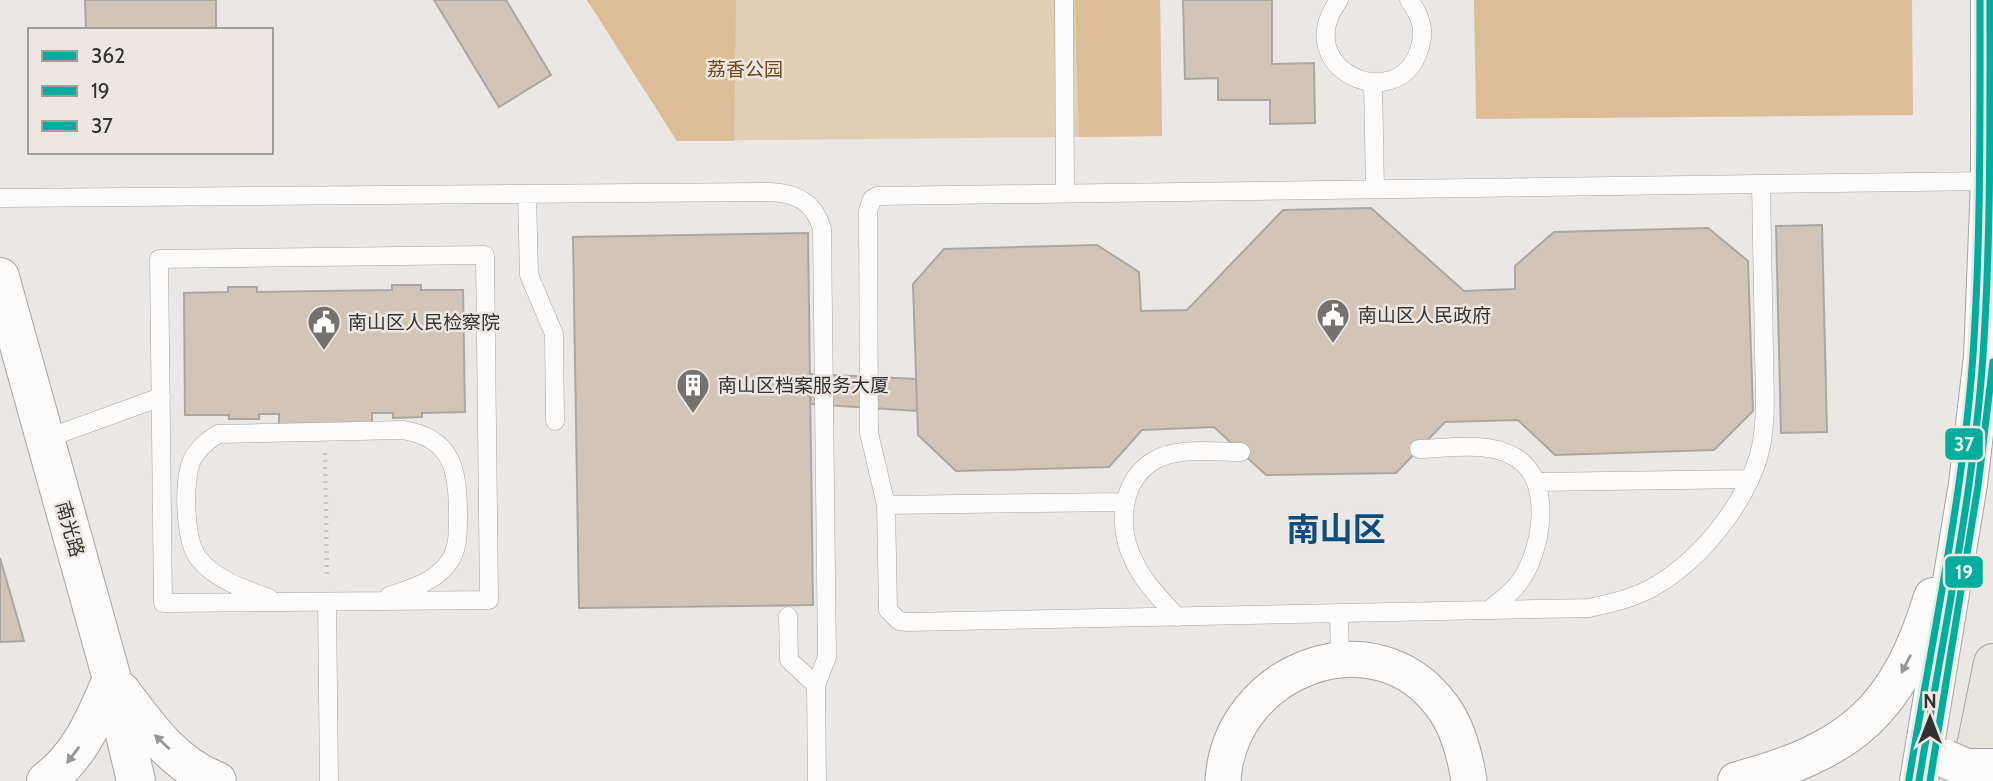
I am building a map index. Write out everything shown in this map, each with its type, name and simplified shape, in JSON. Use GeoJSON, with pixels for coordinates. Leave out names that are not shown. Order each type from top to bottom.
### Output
{"type":"FeatureCollection","features":[{"type":"Feature","properties":{"kind":"main road"},"geometry":{"type":"LineString","coordinates":[[1941,762],[1983,357],[1990,181],[1990,0]]}},
{"type":"Feature","properties":{"kind":"main road","name":"南光路"},"geometry":{"type":"LineString","coordinates":[[0,277],[112,679],[136,781]]}},
{"type":"Feature","properties":{"kind":"main road"},"geometry":{"type":"LineString","coordinates":[[1737,781],[1803,762],[1827,750],[1853,733],[1889,694],[1907,663],[1928,613],[1968,484]]}},
{"type":"Feature","properties":{"kind":"main road"},"geometry":{"type":"LineString","coordinates":[[1941,762],[1993,663]]}},
{"type":"Feature","properties":{"kind":"main road"},"geometry":{"type":"LineString","coordinates":[[46,781],[68,762],[86,737],[112,679],[154,735],[180,759],[218,781]]}},
{"type":"Feature","properties":{"kind":"main road"},"geometry":{"type":"LineString","coordinates":[[1941,762],[1966,768],[1993,768]]}},
{"type":"Feature","properties":{"kind":"street"},"geometry":{"type":"LineString","coordinates":[[1223,781],[1234,733],[1255,701],[1282,678],[1306,667],[1340,660],[1370,662],[1398,670],[1420,683],[1442,705],[1456,731],[1466,759],[1469,781]]}},
{"type":"Feature","properties":{"kind":"lane"},"geometry":{"type":"LineString","coordinates":[[1064,0],[1065,193]]}},
{"type":"Feature","properties":{"kind":"lane"},"geometry":{"type":"LineString","coordinates":[[1339,0],[1330,12],[1325,30],[1332,59],[1343,72],[1360,81],[1373,83],[1392,80],[1408,69],[1417,58],[1423,40],[1422,23],[1409,0]]}},
{"type":"Feature","properties":{"kind":"lane"},"geometry":{"type":"LineString","coordinates":[[1373,83],[1375,189]]}},
{"type":"Feature","properties":{"kind":"lane"},"geometry":{"type":"LineString","coordinates":[[1761,184],[1765,409],[1759,455],[1750,479],[1705,545],[1676,572],[1653,588],[1620,601],[1589,608],[899,621],[891,616],[886,602],[886,505],[869,433],[868,211],[872,199],[883,195],[1990,181]]}},
{"type":"Feature","properties":{"kind":"lane"},"geometry":{"type":"LineString","coordinates":[[0,198],[771,192],[801,199],[819,216],[822,229],[827,657],[816,685],[817,781]]}},
{"type":"Feature","properties":{"kind":"lane"},"geometry":{"type":"LineString","coordinates":[[527,194],[529,275],[554,334],[555,421]]}},
{"type":"Feature","properties":{"kind":"lane"},"geometry":{"type":"LineString","coordinates":[[485,256],[489,600],[372,601],[163,603],[159,259],[485,256]]}},
{"type":"Feature","properties":{"kind":"lane"},"geometry":{"type":"LineString","coordinates":[[45,439],[161,397]]}},
{"type":"Feature","properties":{"kind":"lane"},"geometry":{"type":"LineString","coordinates":[[282,602],[226,580],[200,560],[188,536],[188,474],[199,449],[218,434],[416,432],[440,446],[455,468],[458,482],[458,539],[447,565],[422,584],[372,601]]}},
{"type":"Feature","properties":{"kind":"lane"},"geometry":{"type":"LineString","coordinates":[[1419,449],[1482,448],[1501,451],[1517,457],[1536,482],[1539,518],[1531,559],[1520,581],[1489,610]]}},
{"type":"Feature","properties":{"kind":"lane"},"geometry":{"type":"LineString","coordinates":[[1177,617],[1155,593],[1133,559],[1126,539],[1125,502],[1130,485],[1140,471],[1157,459],[1177,453],[1241,452]]}},
{"type":"Feature","properties":{"kind":"lane"},"geometry":{"type":"LineString","coordinates":[[1536,482],[1750,479]]}},
{"type":"Feature","properties":{"kind":"lane"},"geometry":{"type":"LineString","coordinates":[[886,505],[1125,502]]}},
{"type":"Feature","properties":{"kind":"lane"},"geometry":{"type":"LineString","coordinates":[[327,602],[329,781]]}},
{"type":"Feature","properties":{"kind":"lane"},"geometry":{"type":"LineString","coordinates":[[1339,613],[1340,660]]}},
{"type":"Feature","properties":{"kind":"lane"},"geometry":{"type":"LineString","coordinates":[[788,616],[789,660],[816,685]]}},
{"type":"Feature","properties":{"kind":"path"},"geometry":{"type":"LineString","coordinates":[[325,431],[327,602]]}},
{"type":"Feature","properties":{"kind":"green space","name":"荔香公园"},"geometry":{"type":"Polygon","coordinates":[[[587,0],[1160,0],[1162,136],[677,141],[587,0]]]}},
{"type":"Feature","properties":{"kind":"shaded area"},"geometry":{"type":"Polygon","coordinates":[[[587,0],[736,0],[734,141],[677,141],[587,0]]]}},
{"type":"Feature","properties":{"kind":"shaded area"},"geometry":{"type":"Polygon","coordinates":[[[1075,0],[1160,0],[1162,136],[1079,137],[1075,0]]]}},
{"type":"Feature","properties":{"kind":"shaded area"},"geometry":{"type":"Polygon","coordinates":[[[1474,0],[1912,0],[1913,115],[1476,119],[1474,0]]]}},
{"type":"Feature","properties":{"kind":"building"},"geometry":{"type":"Polygon","coordinates":[[[85,0],[216,0],[216,28],[86,28],[85,0]]]}},
{"type":"Feature","properties":{"kind":"building"},"geometry":{"type":"Polygon","coordinates":[[[434,0],[506,0],[551,75],[499,107],[434,0]]]}},
{"type":"Feature","properties":{"kind":"building"},"geometry":{"type":"Polygon","coordinates":[[[1183,0],[1272,0],[1272,64],[1314,63],[1315,123],[1270,124],[1270,100],[1218,100],[1218,78],[1185,79],[1183,0]]]}},
{"type":"Feature","properties":{"kind":"building","name":"南山区人民政府"},"geometry":{"type":"Polygon","coordinates":[[[1371,208],[1464,291],[1515,289],[1515,266],[1554,232],[1708,228],[1748,261],[1753,411],[1714,450],[1555,455],[1518,420],[1445,422],[1396,473],[1266,475],[1214,427],[1142,430],[1109,467],[956,471],[918,435],[913,284],[944,249],[1097,245],[1139,272],[1141,311],[1187,310],[1283,210],[1371,208]]]}},
{"type":"Feature","properties":{"kind":"building"},"geometry":{"type":"Polygon","coordinates":[[[1822,225],[1827,432],[1781,433],[1776,226],[1822,225]]]}},
{"type":"Feature","properties":{"kind":"building","name":"南山区档案服务大厦"},"geometry":{"type":"Polygon","coordinates":[[[808,233],[813,605],[579,608],[573,237],[808,233]]]}},
{"type":"Feature","properties":{"kind":"building","name":"南山区人民检察院"},"geometry":{"type":"Polygon","coordinates":[[[392,285],[421,285],[421,290],[463,290],[465,412],[422,413],[422,417],[393,418],[393,413],[372,413],[372,435],[279,436],[279,414],[259,414],[259,419],[229,419],[229,415],[185,415],[184,293],[228,292],[228,287],[257,287],[257,292],[392,290],[392,285]]]}},
{"type":"Feature","properties":{"kind":"building"},"geometry":{"type":"Polygon","coordinates":[[[810,374],[916,379],[917,411],[810,404],[810,374]]]}},
{"type":"Feature","properties":{"kind":"building"},"geometry":{"type":"Polygon","coordinates":[[[0,558],[24,641],[0,642],[0,558]]]}},
{"type":"Feature","properties":{"kind":"transit line","name":"37"},"geometry":{"type":"LineString","coordinates":[[1909,779],[1946,568],[1962,461],[1973,355],[1980,177],[1980,0]]}},
{"type":"Feature","properties":{"kind":"transit line","name":"362"},"geometry":{"type":"LineString","coordinates":[[1919,781],[1964,516],[1983,356],[1990,178],[1990,0]]}},
{"type":"Feature","properties":{"kind":"transit line","name":"19"},"geometry":{"type":"LineString","coordinates":[[1930,781],[1978,486],[1993,362]]}},
{"type":"Feature","properties":{"kind":"place","name":"南山区人民政府"},"geometry":{"type":"Point","coordinates":[1333,345]}},
{"type":"Feature","properties":{"kind":"place","name":"南山区人民检察院"},"geometry":{"type":"Point","coordinates":[324,352]}},
{"type":"Feature","properties":{"kind":"place","name":"南山区档案服务大厦"},"geometry":{"type":"Point","coordinates":[693,415]}},
{"type":"Feature","properties":{"kind":"district","name":"南山区"},"geometry":{"type":"Point","coordinates":[1336,529]}}]}
